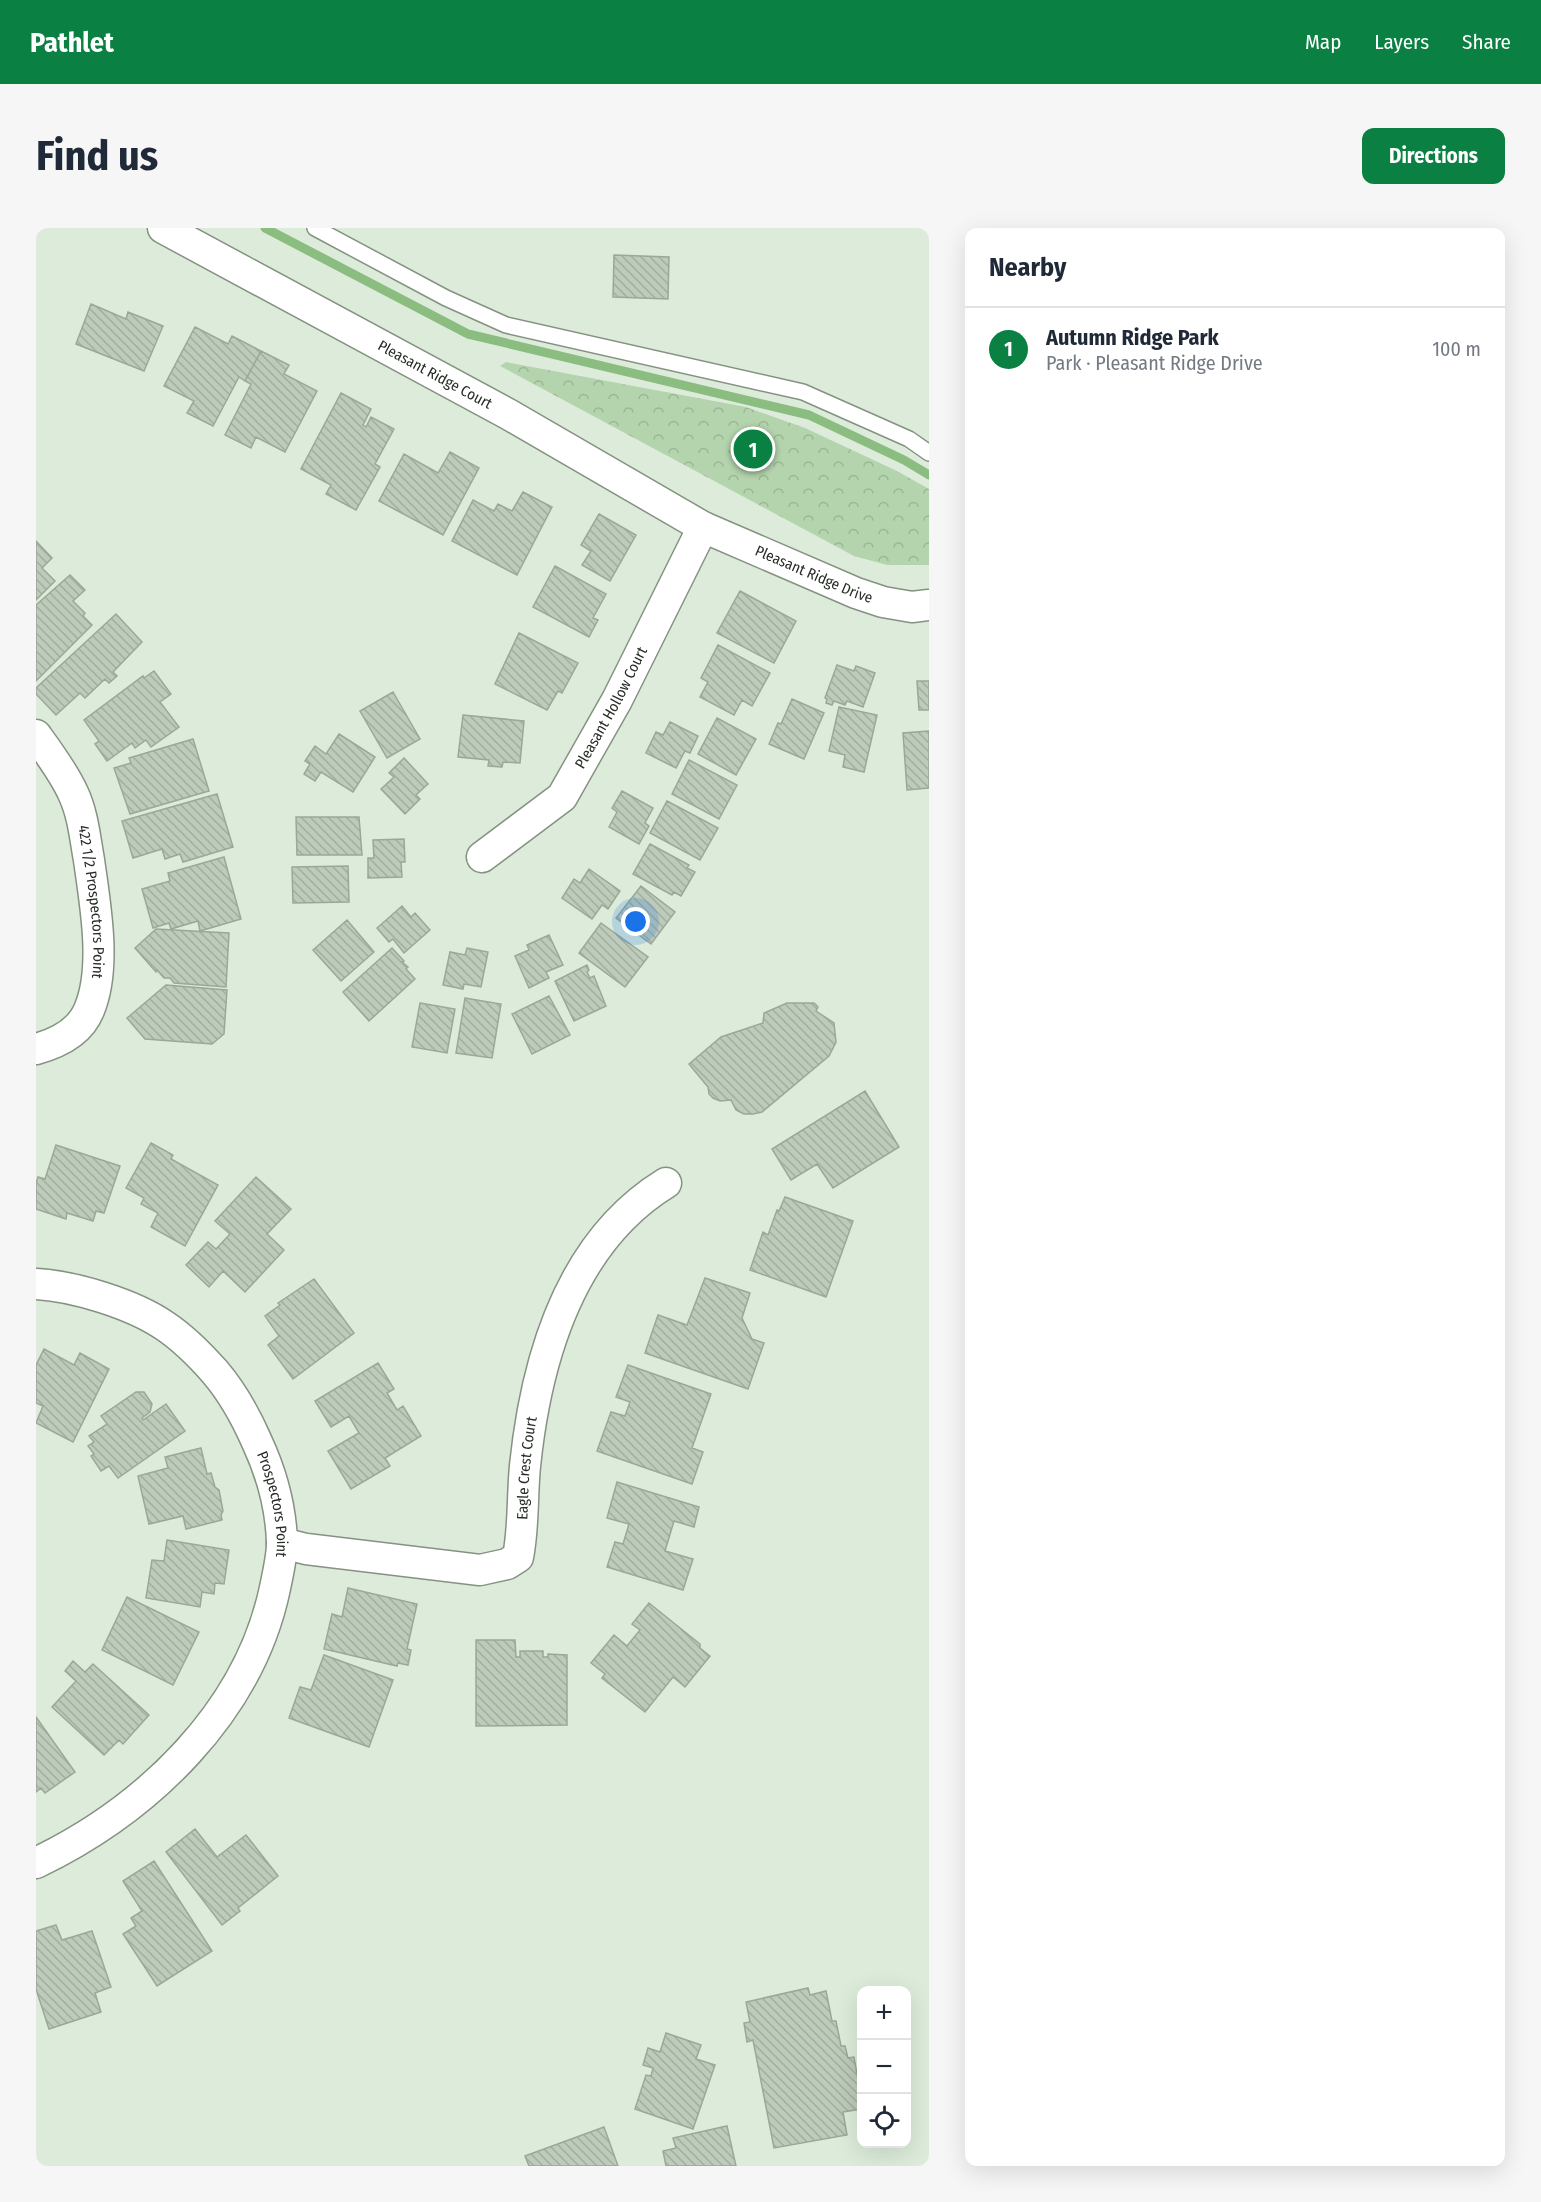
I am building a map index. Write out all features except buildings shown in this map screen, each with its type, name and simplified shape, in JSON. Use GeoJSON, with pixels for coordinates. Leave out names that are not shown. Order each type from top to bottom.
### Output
{"type":"FeatureCollection","features":[{"type":"Feature","properties":{"kind":"street","name":"Pleasant Ridge Court"},"geometry":{"type":"LineString","coordinates":[[163,228],[508,414],[703,527]]}},
{"type":"Feature","properties":{"kind":"street","name":"Pleasant Ridge Drive"},"geometry":{"type":"LineString","coordinates":[[703,527],[856,593],[883,602],[912,607],[929,605]]}},
{"type":"Feature","properties":{"kind":"street","name":"Pleasant Hollow Court"},"geometry":{"type":"LineString","coordinates":[[482,857],[562,797],[617,700],[703,527]]}},
{"type":"Feature","properties":{"kind":"street","name":"422 1/2 Prospectors Point"},"geometry":{"type":"LineString","coordinates":[[36,735],[73,793],[83,824],[97,911],[98,941],[94,991],[89,1011],[78,1027],[65,1038],[36,1049]]}},
{"type":"Feature","properties":{"kind":"street","name":"Eagle Crest Court"},"geometry":{"type":"LineString","coordinates":[[282,1543],[306,1549],[480,1570],[507,1564],[518,1557],[525,1467],[532,1421],[546,1354],[563,1308],[585,1265],[613,1226],[650,1193],[666,1183]]}},
{"type":"Feature","properties":{"kind":"street","name":"Prospectors Point"},"geometry":{"type":"LineString","coordinates":[[36,1284],[87,1293],[137,1311],[164,1325],[206,1361],[238,1404],[267,1464],[282,1543],[278,1572],[264,1630],[253,1658],[208,1729],[175,1765],[142,1795],[84,1836],[36,1863]]}},
{"type":"Feature","properties":{"kind":"lane"},"geometry":{"type":"LineString","coordinates":[[315,228],[446,298],[506,325],[803,392],[909,439],[929,453]]}},
{"type":"Feature","properties":{"kind":"green space"},"geometry":{"type":"Polygon","coordinates":[[[506,362],[746,407],[805,428],[897,471],[929,489],[929,565],[887,565],[854,556],[500,366],[506,362]]]}},
{"type":"Feature","properties":{"kind":"waterway"},"geometry":{"type":"LineString","coordinates":[[265,228],[468,334],[809,415],[904,460],[929,475]]}},
{"type":"Feature","properties":{"kind":"place","name":"Autumn Ridge Park"},"geometry":{"type":"Point","coordinates":[753,449]}}]}
